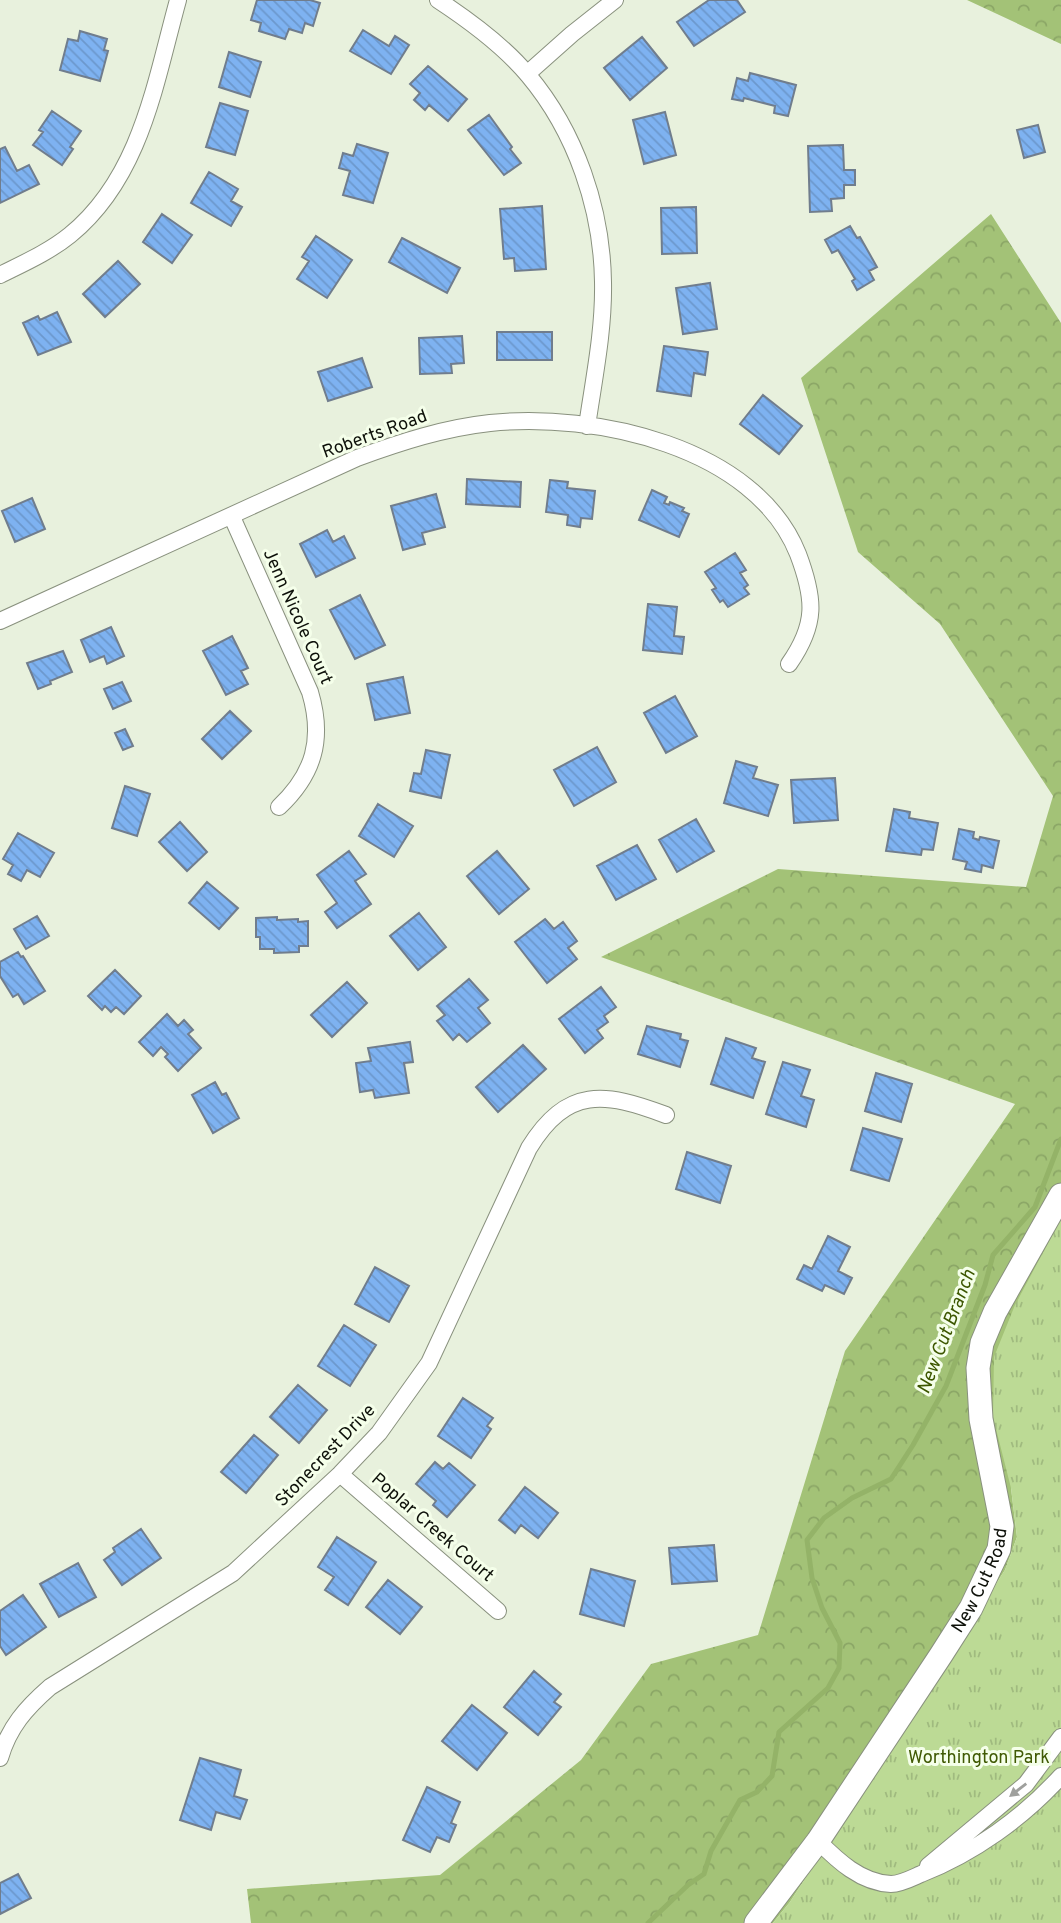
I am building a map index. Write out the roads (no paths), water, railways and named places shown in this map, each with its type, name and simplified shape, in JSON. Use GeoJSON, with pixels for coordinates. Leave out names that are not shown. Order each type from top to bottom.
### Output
{"type":"FeatureCollection","features":[{"type":"Feature","properties":{"kind":"street"},"geometry":{"type":"LineString","coordinates":[[0,275],[38,256],[69,236],[93,214],[112,191],[128,164],[141,133],[178,0]]}},
{"type":"Feature","properties":{"kind":"street"},"geometry":{"type":"LineString","coordinates":[[438,0],[490,37],[527,74],[551,107],[568,138],[593,204],[603,282],[602,321],[587,426]]}},
{"type":"Feature","properties":{"kind":"street"},"geometry":{"type":"LineString","coordinates":[[527,74],[615,0]]}},
{"type":"Feature","properties":{"kind":"street","name":"Roberts Road"},"geometry":{"type":"LineString","coordinates":[[0,621],[357,458],[411,438],[492,423],[540,422],[587,426],[629,434],[669,446],[706,460],[732,474],[751,490],[775,517],[795,547],[804,570],[811,620],[808,633],[789,663]]}},
{"type":"Feature","properties":{"kind":"street","name":"Jenn Nicole Court"},"geometry":{"type":"LineString","coordinates":[[232,517],[310,692],[316,714],[316,739],[311,762],[296,791],[279,807]]}},
{"type":"Feature","properties":{"kind":"street","name":"Stonecrest Drive"},"geometry":{"type":"LineString","coordinates":[[0,1758],[14,1724],[50,1687],[233,1573],[340,1474],[379,1433],[429,1363],[529,1148],[540,1130],[556,1114],[576,1102],[612,1098],[632,1102],[666,1115]]}},
{"type":"Feature","properties":{"kind":"street","name":"New Cut Road"},"geometry":{"type":"LineString","coordinates":[[756,1923],[818,1841],[971,1608],[999,1549],[1002,1526],[977,1394],[982,1343],[995,1312],[1061,1195]]}},
{"type":"Feature","properties":{"kind":"street","name":"Poplar Creek Court"},"geometry":{"type":"LineString","coordinates":[[340,1474],[498,1611]]}},
{"type":"Feature","properties":{"kind":"street"},"geometry":{"type":"LineString","coordinates":[[917,1876],[1026,1784],[1061,1737]]}},
{"type":"Feature","properties":{"kind":"street"},"geometry":{"type":"LineString","coordinates":[[818,1841],[845,1865],[872,1880],[891,1884],[954,1861],[1043,1796],[1061,1776]]}},
{"type":"Feature","properties":{"kind":"waterway","name":"New Cut Branch"},"geometry":{"type":"LineString","coordinates":[[648,1923],[688,1885],[704,1874],[711,1851],[740,1800],[757,1792],[772,1776],[779,1732],[828,1688],[839,1668],[840,1643],[822,1608],[812,1578],[807,1540],[824,1518],[852,1498],[891,1479],[913,1445],[946,1386],[985,1285],[993,1255],[1035,1207],[1061,1139]]}},
{"type":"Feature","properties":{"kind":"park label","name":"Worthington Park"},"geometry":{"type":"Point","coordinates":[979,1758]}}]}
